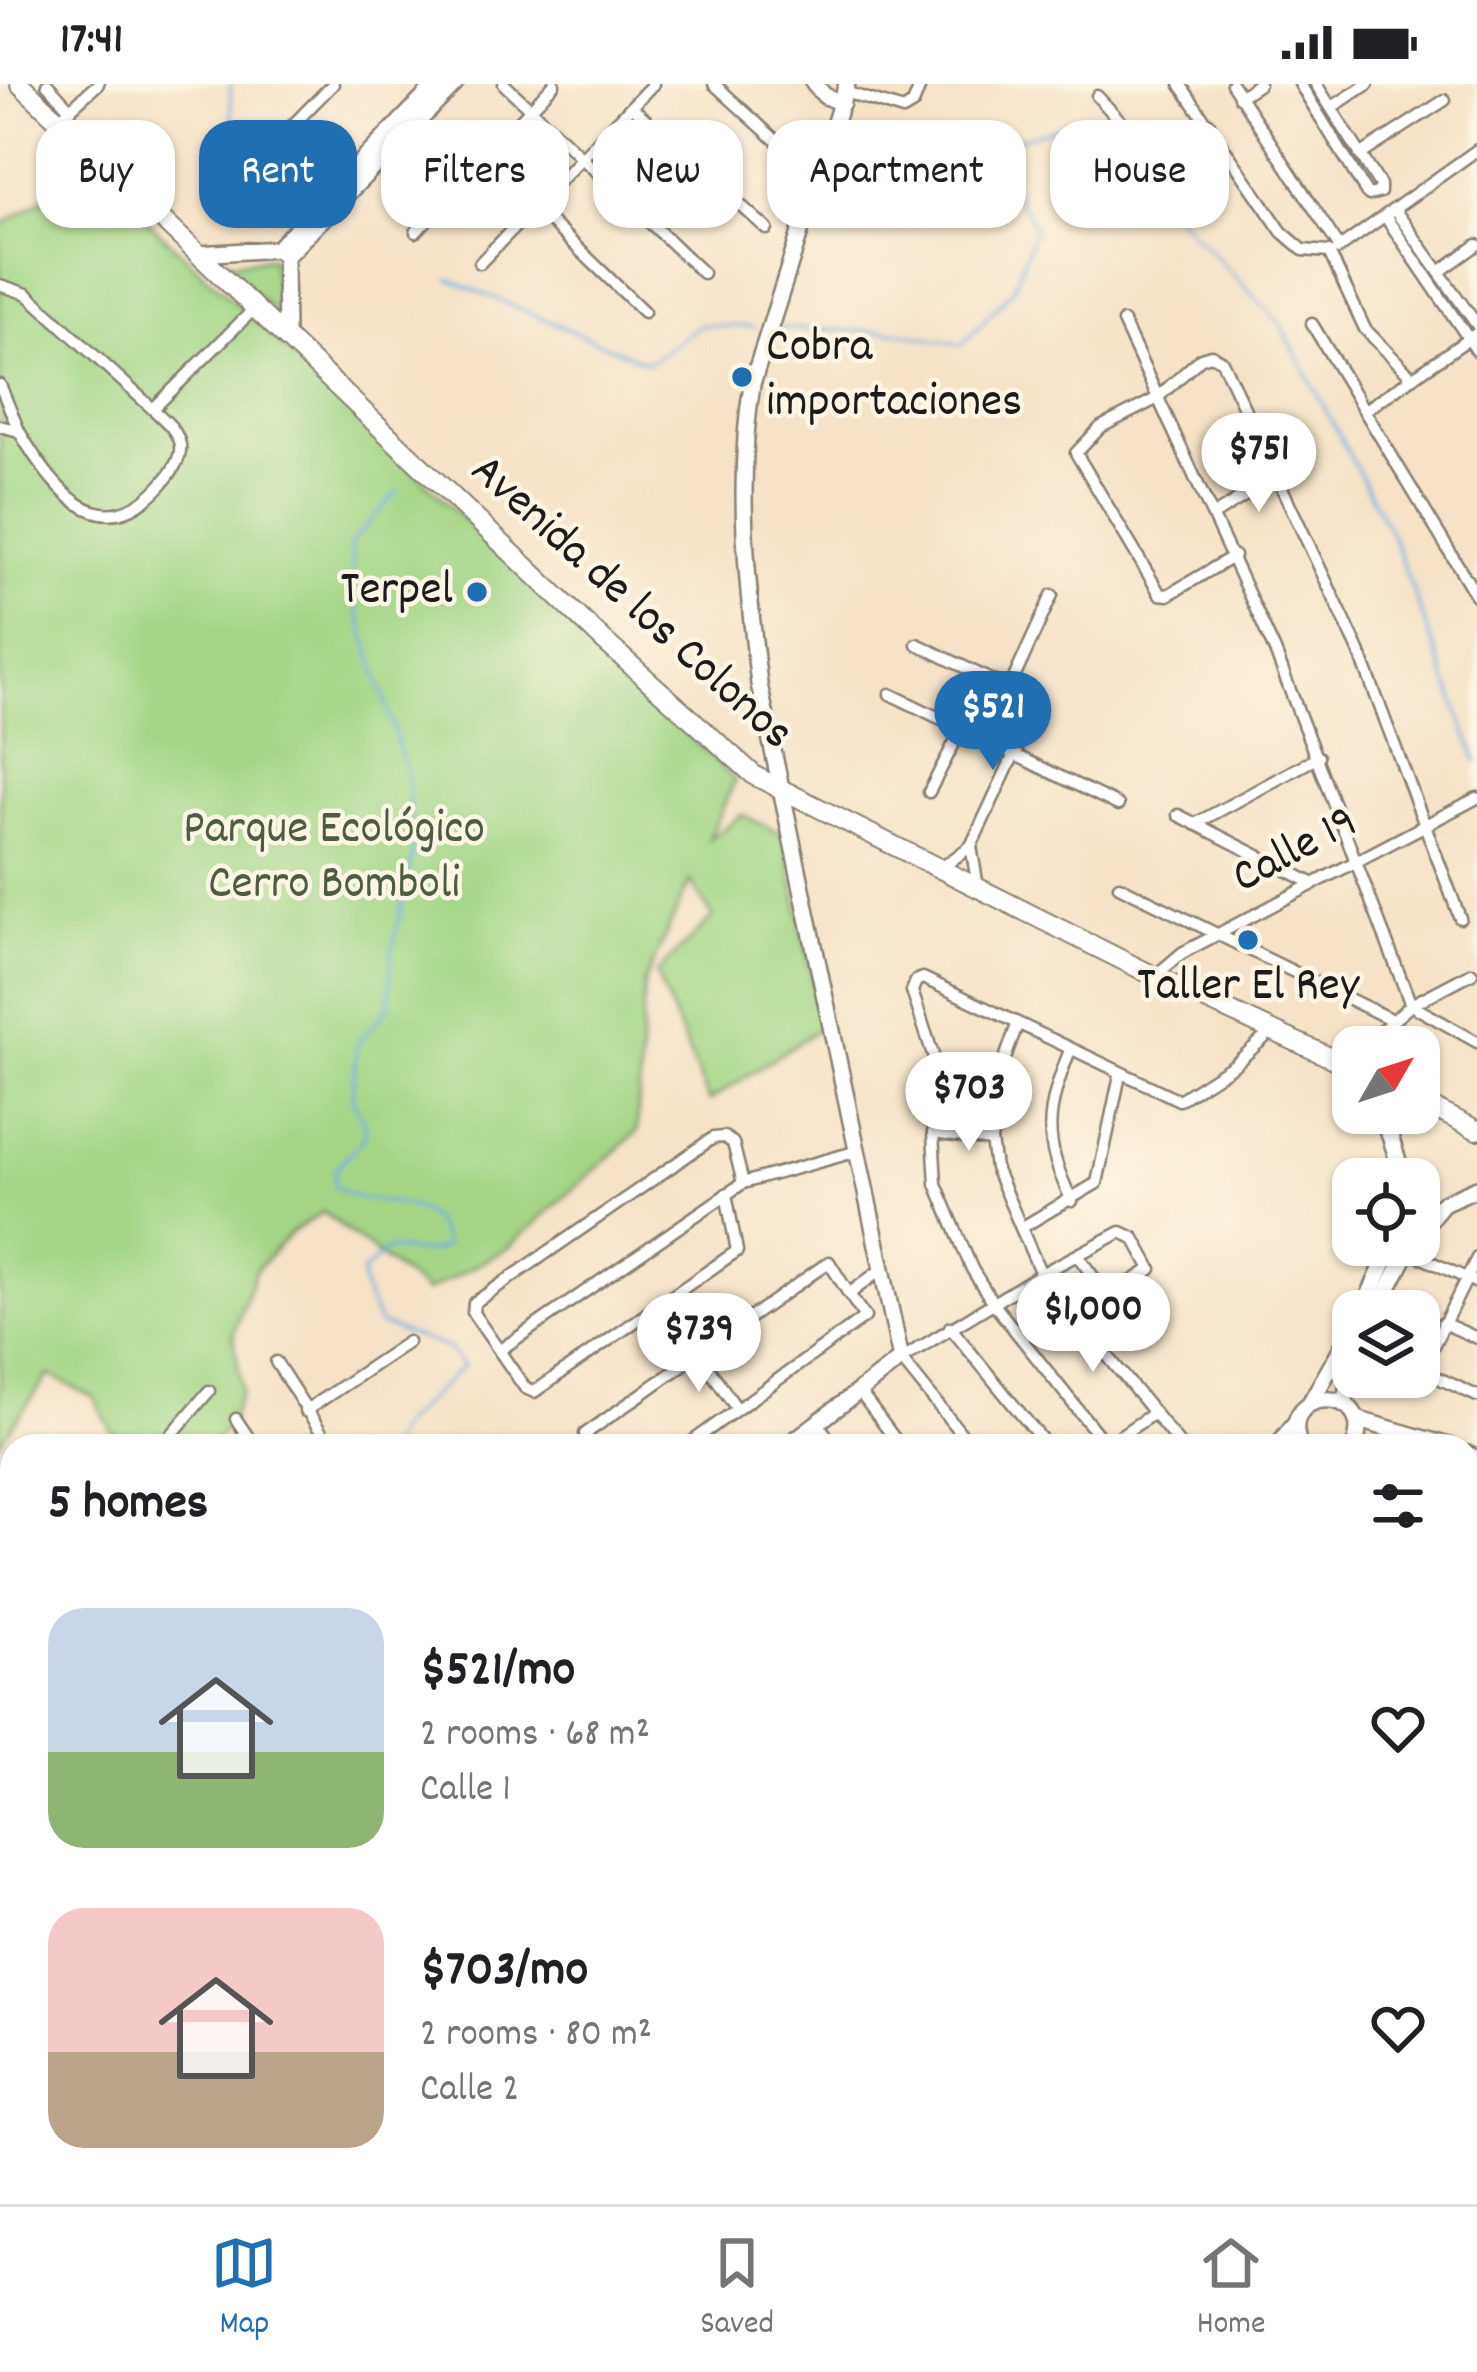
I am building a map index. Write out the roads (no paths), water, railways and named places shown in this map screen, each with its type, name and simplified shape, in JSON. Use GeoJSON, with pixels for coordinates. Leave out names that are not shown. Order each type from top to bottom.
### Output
{"type":"FeatureCollection","features":[{"type":"Feature","properties":{"kind":"highway","name":"Avenida de los Colonos"},"geometry":{"type":"LineString","coordinates":[[20,84],[65,115],[254,309],[742,766],[782,791],[1154,976],[1332,1058]]}},
{"type":"Feature","properties":{"kind":"highway"},"geometry":{"type":"LineString","coordinates":[[1440,1112],[1477,1130]]}},
{"type":"Feature","properties":{"kind":"main road"},"geometry":{"type":"LineString","coordinates":[[286,337],[281,253],[437,84]]}},
{"type":"Feature","properties":{"kind":"main road"},"geometry":{"type":"LineString","coordinates":[[198,254],[281,253],[455,84]]}},
{"type":"Feature","properties":{"kind":"main road"},"geometry":{"type":"LineString","coordinates":[[814,84],[825,96],[844,91]]}},
{"type":"Feature","properties":{"kind":"main road"},"geometry":{"type":"LineString","coordinates":[[802,1434],[901,1360],[759,684],[744,489],[746,426],[766,337],[844,91]]}},
{"type":"Feature","properties":{"kind":"main road"},"geometry":{"type":"LineString","coordinates":[[1440,1207],[1477,1188]]}},
{"type":"Feature","properties":{"kind":"main road"},"geometry":{"type":"LineString","coordinates":[[1286,1434],[1332,1365]]}},
{"type":"Feature","properties":{"kind":"main road"},"geometry":{"type":"LineString","coordinates":[[1344,1404],[1345,1398]]}},
{"type":"Feature","properties":{"kind":"main road"},"geometry":{"type":"LineString","coordinates":[[1310,1403],[1330,1399],[1344,1404],[1356,1419],[1408,1434]]}},
{"type":"Feature","properties":{"kind":"main road"},"geometry":{"type":"LineString","coordinates":[[1355,1434],[1356,1419]]}},
{"type":"Feature","properties":{"kind":"main road"},"geometry":{"type":"LineString","coordinates":[[1296,1422],[1298,1434]]}},
{"type":"Feature","properties":{"kind":"street"},"geometry":{"type":"LineString","coordinates":[[47,84],[65,115],[98,84]]}},
{"type":"Feature","properties":{"kind":"street"},"geometry":{"type":"LineString","coordinates":[[298,120],[333,84]]}},
{"type":"Feature","properties":{"kind":"street"},"geometry":{"type":"LineString","coordinates":[[504,84],[703,273]]}},
{"type":"Feature","properties":{"kind":"street"},"geometry":{"type":"LineString","coordinates":[[416,232],[554,84]]}},
{"type":"Feature","properties":{"kind":"street"},"geometry":{"type":"LineString","coordinates":[[569,171],[653,84]]}},
{"type":"Feature","properties":{"kind":"street"},"geometry":{"type":"LineString","coordinates":[[714,84],[767,132]]}},
{"type":"Feature","properties":{"kind":"street"},"geometry":{"type":"LineString","coordinates":[[844,91],[903,110],[913,104],[921,84]]}},
{"type":"Feature","properties":{"kind":"street"},"geometry":{"type":"LineString","coordinates":[[1180,84],[1207,120]]}},
{"type":"Feature","properties":{"kind":"street"},"geometry":{"type":"LineString","coordinates":[[1232,84],[1335,250],[1365,329],[1413,378]]}},
{"type":"Feature","properties":{"kind":"street"},"geometry":{"type":"LineString","coordinates":[[1239,97],[1258,84]]}},
{"type":"Feature","properties":{"kind":"street"},"geometry":{"type":"LineString","coordinates":[[1300,84],[1366,192],[1380,192],[1316,84]]}},
{"type":"Feature","properties":{"kind":"street"},"geometry":{"type":"LineString","coordinates":[[1332,107],[1367,84]]}},
{"type":"Feature","properties":{"kind":"street"},"geometry":{"type":"LineString","coordinates":[[1097,96],[1119,120]]}},
{"type":"Feature","properties":{"kind":"street"},"geometry":{"type":"LineString","coordinates":[[1360,154],[1445,100]]}},
{"type":"Feature","properties":{"kind":"street"},"geometry":{"type":"LineString","coordinates":[[632,106],[767,229]]}},
{"type":"Feature","properties":{"kind":"street"},"geometry":{"type":"LineString","coordinates":[[1229,152],[1288,239],[1303,250],[1335,250],[1477,150]]}},
{"type":"Feature","properties":{"kind":"street"},"geometry":{"type":"LineString","coordinates":[[1389,213],[1439,272],[1474,333],[1477,352]]}},
{"type":"Feature","properties":{"kind":"street"},"geometry":{"type":"LineString","coordinates":[[1389,213],[1474,333]]}},
{"type":"Feature","properties":{"kind":"street"},"geometry":{"type":"LineString","coordinates":[[480,263],[514,228]]}},
{"type":"Feature","properties":{"kind":"street"},"geometry":{"type":"LineString","coordinates":[[557,228],[644,312]]}},
{"type":"Feature","properties":{"kind":"street"},"geometry":{"type":"LineString","coordinates":[[1439,272],[1477,245]]}},
{"type":"Feature","properties":{"kind":"street"},"geometry":{"type":"LineString","coordinates":[[0,285],[27,294],[153,409],[172,427],[181,455],[146,501],[115,515],[91,512],[52,483],[19,431],[0,385]]}},
{"type":"Feature","properties":{"kind":"street"},"geometry":{"type":"LineString","coordinates":[[153,409],[254,309]]}},
{"type":"Feature","properties":{"kind":"street"},"geometry":{"type":"LineString","coordinates":[[1124,322],[1156,399],[1234,556],[1318,757],[1411,1005],[1477,1042]]}},
{"type":"Feature","properties":{"kind":"street"},"geometry":{"type":"LineString","coordinates":[[1312,324],[1477,597]]}},
{"type":"Feature","properties":{"kind":"street"},"geometry":{"type":"LineString","coordinates":[[1367,410],[1474,333]]}},
{"type":"Feature","properties":{"kind":"street"},"geometry":{"type":"LineString","coordinates":[[1234,556],[1168,595],[1160,594],[1082,466],[1078,448],[1102,427],[1156,399],[1202,358],[1215,355],[1278,475],[1359,651],[1460,918]]}},
{"type":"Feature","properties":{"kind":"street"},"geometry":{"type":"LineString","coordinates":[[0,426],[19,431]]}},
{"type":"Feature","properties":{"kind":"street"},"geometry":{"type":"LineString","coordinates":[[1214,515],[1278,475]]}},
{"type":"Feature","properties":{"kind":"street"},"geometry":{"type":"LineString","coordinates":[[1009,689],[1052,595]]}},
{"type":"Feature","properties":{"kind":"street"},"geometry":{"type":"LineString","coordinates":[[917,644],[1038,703],[1016,759],[971,846],[940,869]]}},
{"type":"Feature","properties":{"kind":"street"},"geometry":{"type":"LineString","coordinates":[[890,694],[1118,805]]}},
{"type":"Feature","properties":{"kind":"street"},"geometry":{"type":"LineString","coordinates":[[929,792],[961,730]]}},
{"type":"Feature","properties":{"kind":"street"},"geometry":{"type":"LineString","coordinates":[[1195,824],[1318,757]]}},
{"type":"Feature","properties":{"kind":"street","name":"Calle 19"},"geometry":{"type":"LineString","coordinates":[[1154,976],[1182,953],[1477,798]]}},
{"type":"Feature","properties":{"kind":"street"},"geometry":{"type":"LineString","coordinates":[[1178,815],[1314,884]]}},
{"type":"Feature","properties":{"kind":"street"},"geometry":{"type":"LineString","coordinates":[[971,846],[978,887]]}},
{"type":"Feature","properties":{"kind":"street"},"geometry":{"type":"LineString","coordinates":[[1119,886],[1392,1020]]}},
{"type":"Feature","properties":{"kind":"street"},"geometry":{"type":"LineString","coordinates":[[1386,1026],[1411,1005],[1472,973]]}},
{"type":"Feature","properties":{"kind":"street"},"geometry":{"type":"LineString","coordinates":[[1097,1434],[993,1303],[972,1269],[936,1184],[932,1133],[939,1073],[912,992],[916,981],[923,978],[1179,1100],[1234,1065],[1273,1030]]}},
{"type":"Feature","properties":{"kind":"street"},"geometry":{"type":"LineString","coordinates":[[1017,1025],[1001,1070],[991,1141],[994,1168],[1041,1274],[1171,1434]]}},
{"type":"Feature","properties":{"kind":"street"},"geometry":{"type":"LineString","coordinates":[[1070,1050],[1056,1088],[1048,1140],[1072,1202]]}},
{"type":"Feature","properties":{"kind":"street"},"geometry":{"type":"LineString","coordinates":[[1021,1228],[1072,1202],[1100,1178],[1120,1075]]}},
{"type":"Feature","properties":{"kind":"street"},"geometry":{"type":"LineString","coordinates":[[932,1133],[991,1141]]}},
{"type":"Feature","properties":{"kind":"street"},"geometry":{"type":"LineString","coordinates":[[726,1194],[736,1251],[534,1392],[525,1388],[472,1313],[474,1304],[713,1138],[724,1137],[733,1143],[743,1183]]}},
{"type":"Feature","properties":{"kind":"street"},"geometry":{"type":"LineString","coordinates":[[500,1350],[743,1183],[858,1151]]}},
{"type":"Feature","properties":{"kind":"street"},"geometry":{"type":"LineString","coordinates":[[956,1434],[901,1360],[1041,1274],[1124,1232],[1134,1238],[1151,1269],[1108,1297],[1078,1256]]}},
{"type":"Feature","properties":{"kind":"street"},"geometry":{"type":"LineString","coordinates":[[1440,1329],[1471,1280],[1477,1258]]}},
{"type":"Feature","properties":{"kind":"street"},"geometry":{"type":"LineString","coordinates":[[585,1434],[829,1262],[865,1317],[703,1434]]}},
{"type":"Feature","properties":{"kind":"street"},"geometry":{"type":"LineString","coordinates":[[1440,1265],[1471,1280]]}},
{"type":"Feature","properties":{"kind":"street"},"geometry":{"type":"LineString","coordinates":[[849,1294],[884,1268]]}},
{"type":"Feature","properties":{"kind":"street"},"geometry":{"type":"LineString","coordinates":[[1443,1323],[1477,1338]]}},
{"type":"Feature","properties":{"kind":"street"},"geometry":{"type":"LineString","coordinates":[[950,1327],[1037,1434]]}},
{"type":"Feature","properties":{"kind":"street"},"geometry":{"type":"LineString","coordinates":[[305,1411],[408,1342]]}},
{"type":"Feature","properties":{"kind":"street"},"geometry":{"type":"LineString","coordinates":[[699,1354],[737,1409]]}},
{"type":"Feature","properties":{"kind":"street"},"geometry":{"type":"LineString","coordinates":[[276,1362],[321,1434]]}},
{"type":"Feature","properties":{"kind":"street"},"geometry":{"type":"LineString","coordinates":[[1440,1379],[1477,1396]]}},
{"type":"Feature","properties":{"kind":"street"},"geometry":{"type":"LineString","coordinates":[[172,1434],[209,1391]]}},
{"type":"Feature","properties":{"kind":"street"},"geometry":{"type":"LineString","coordinates":[[859,1391],[891,1434]]}},
{"type":"Feature","properties":{"kind":"street"},"geometry":{"type":"LineString","coordinates":[[1123,1434],[1154,1413]]}},
{"type":"Feature","properties":{"kind":"street"},"geometry":{"type":"LineString","coordinates":[[236,1419],[246,1434]]}},
{"type":"Feature","properties":{"kind":"street"},"geometry":{"type":"LineString","coordinates":[[817,1422],[826,1434]]}},
{"type":"Feature","properties":{"kind":"waterway"},"geometry":{"type":"LineString","coordinates":[[230,84],[232,120]]}},
{"type":"Feature","properties":{"kind":"waterway"},"geometry":{"type":"LineString","coordinates":[[777,328],[897,332],[962,345],[1014,288],[1035,227],[988,148],[1083,120],[1280,323],[1393,538],[1477,761]]}},
{"type":"Feature","properties":{"kind":"waterway"},"geometry":{"type":"LineString","coordinates":[[449,279],[648,363],[700,325],[753,327]]}},
{"type":"Feature","properties":{"kind":"waterway"},"geometry":{"type":"LineString","coordinates":[[395,1434],[463,1366],[448,1348],[379,1324],[364,1290],[362,1273],[386,1250],[425,1252],[446,1245],[436,1225],[411,1206],[350,1195],[335,1186],[335,1169],[365,1137],[366,1126],[352,1098],[357,1044],[389,1007],[392,951],[414,848],[407,775],[358,611],[350,544],[398,491]]}},
{"type":"Feature","properties":{"kind":"place","name":"Cobra importaciones"},"geometry":{"type":"Point","coordinates":[742,377]}},
{"type":"Feature","properties":{"kind":"place","name":"Terpel"},"geometry":{"type":"Point","coordinates":[477,592]}},
{"type":"Feature","properties":{"kind":"place","name":"Taller El Rey"},"geometry":{"type":"Point","coordinates":[1248,940]}},
{"type":"Feature","properties":{"kind":"park label","name":"Parque Ecológico Cerro Bomboli"},"geometry":{"type":"Point","coordinates":[334,858]}}]}
